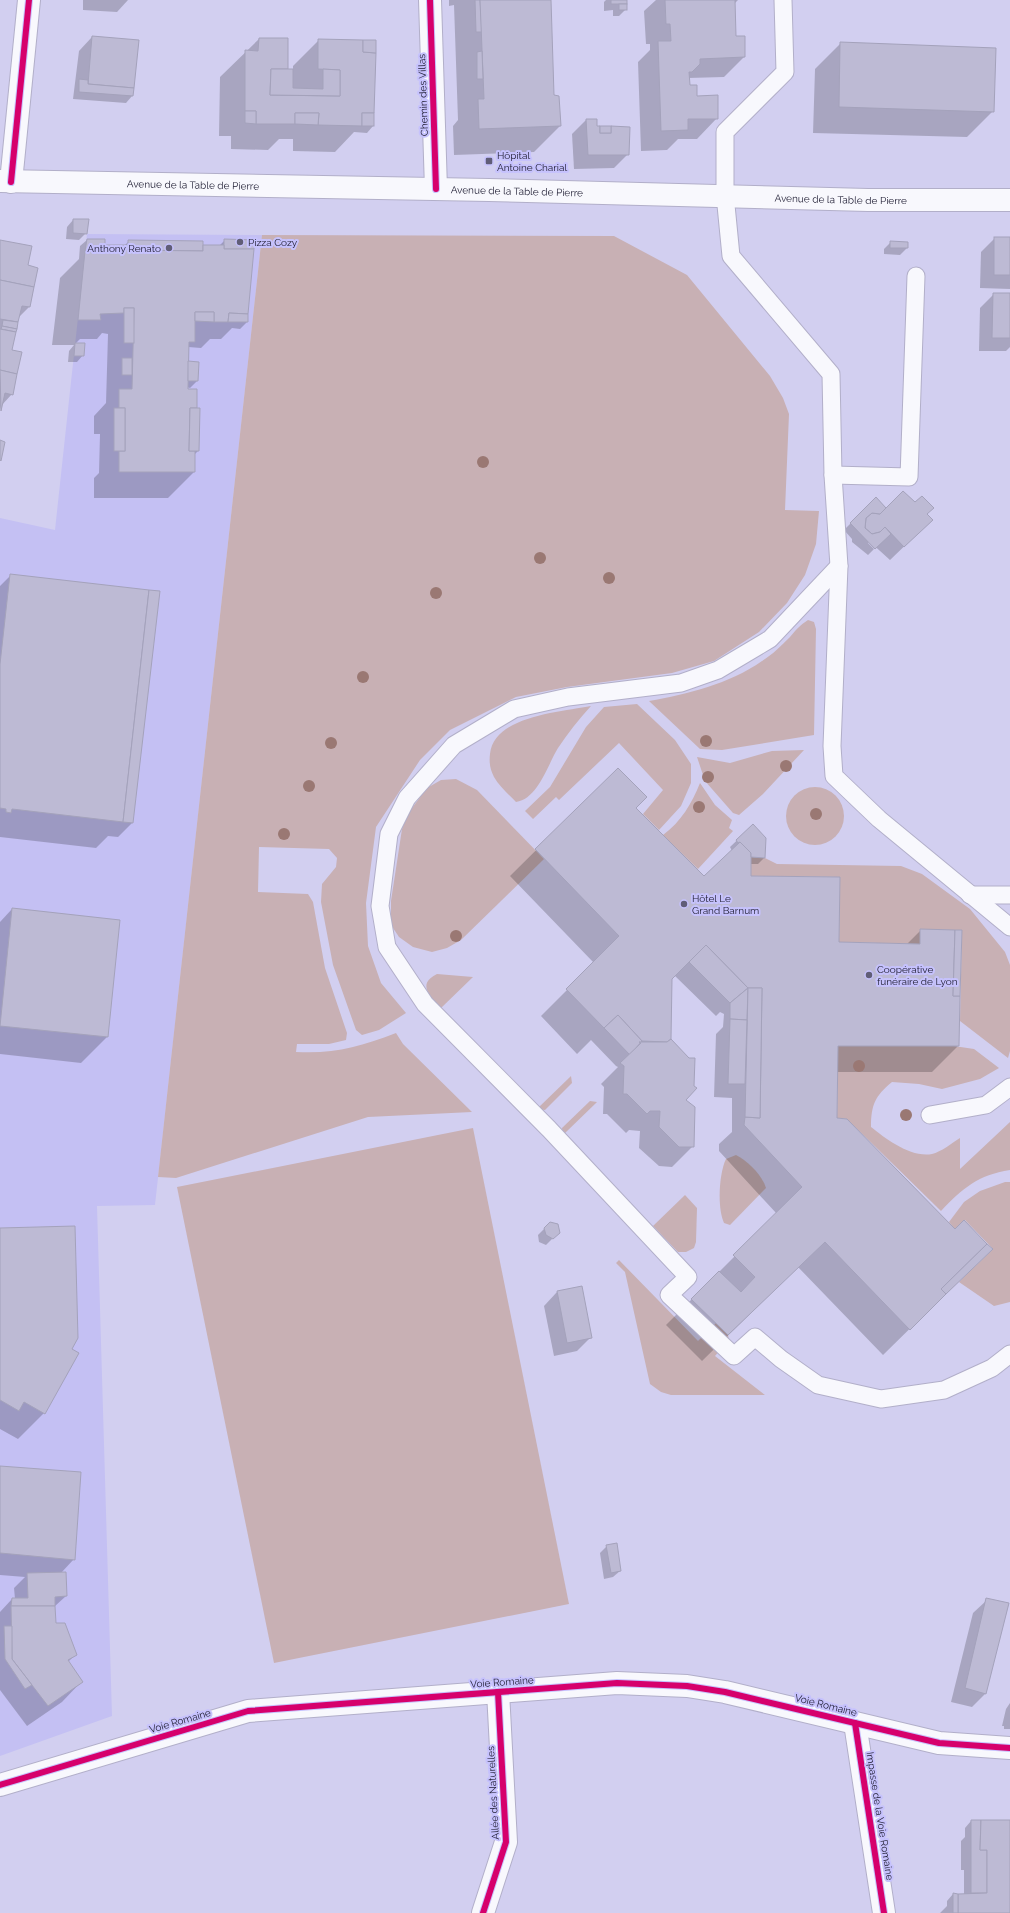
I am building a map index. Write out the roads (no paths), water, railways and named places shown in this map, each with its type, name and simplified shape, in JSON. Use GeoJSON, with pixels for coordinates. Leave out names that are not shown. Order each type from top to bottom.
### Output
{"type":"FeatureCollection","features":[{"type":"Feature","properties":{"kind":"street"},"geometry":{"type":"LineString","coordinates":[[6,182],[29,0]]}},
{"type":"Feature","properties":{"kind":"street","name":"Chemin des Villas"},"geometry":{"type":"LineString","coordinates":[[430,0],[436,189]]}},
{"type":"Feature","properties":{"kind":"street","name":"Avenue de la Table de Pierre"},"geometry":{"type":"LineString","coordinates":[[6,182],[725,195],[868,200],[1010,200]]}},
{"type":"Feature","properties":{"kind":"street","name":"Voie Romaine"},"geometry":{"type":"LineString","coordinates":[[0,1785],[248,1711],[617,1683],[687,1686],[725,1692],[940,1743],[1010,1748]]}},
{"type":"Feature","properties":{"kind":"street","name":"Allée des Naturelles"},"geometry":{"type":"LineString","coordinates":[[483,1913],[506,1842],[498,1692]]}},
{"type":"Feature","properties":{"kind":"street","name":"Impasse de la Voie Romaine"},"geometry":{"type":"LineString","coordinates":[[855,1723],[884,1913]]}},
{"type":"Feature","properties":{"kind":"lane"},"geometry":{"type":"LineString","coordinates":[[783,0],[785,72],[725,132],[725,195],[731,256],[831,374],[833,475],[839,566],[832,746],[834,776],[879,819],[1010,927]]}},
{"type":"Feature","properties":{"kind":"lane"},"geometry":{"type":"LineString","coordinates":[[833,475],[909,476],[916,276]]}},
{"type":"Feature","properties":{"kind":"lane"},"geometry":{"type":"LineString","coordinates":[[839,566],[770,639],[718,670],[682,683],[568,697],[514,709],[454,745],[407,798],[389,834],[380,906],[387,947],[425,1004],[549,1129],[688,1276],[669,1295],[734,1356],[755,1337],[781,1359],[818,1385],[881,1399],[944,1390],[992,1368],[1010,1354]]}},
{"type":"Feature","properties":{"kind":"lane"},"geometry":{"type":"LineString","coordinates":[[970,895],[1010,895]]}},
{"type":"Feature","properties":{"kind":"lane"},"geometry":{"type":"LineString","coordinates":[[930,1115],[986,1105],[1010,1086]]}},
{"type":"Feature","properties":{"kind":"place","name":"Hôpital Antoine Charial"},"geometry":{"type":"Point","coordinates":[489,161]}},
{"type":"Feature","properties":{"kind":"place","name":"Pizza Cozy"},"geometry":{"type":"Point","coordinates":[240,242]}},
{"type":"Feature","properties":{"kind":"place","name":"Anthony Renato"},"geometry":{"type":"Point","coordinates":[169,248]}},
{"type":"Feature","properties":{"kind":"place","name":"Hôtel Le Grand Barnum"},"geometry":{"type":"Point","coordinates":[684,904]}},
{"type":"Feature","properties":{"kind":"place","name":"Coopérative funéraire de Lyon"},"geometry":{"type":"Point","coordinates":[869,975]}}]}
